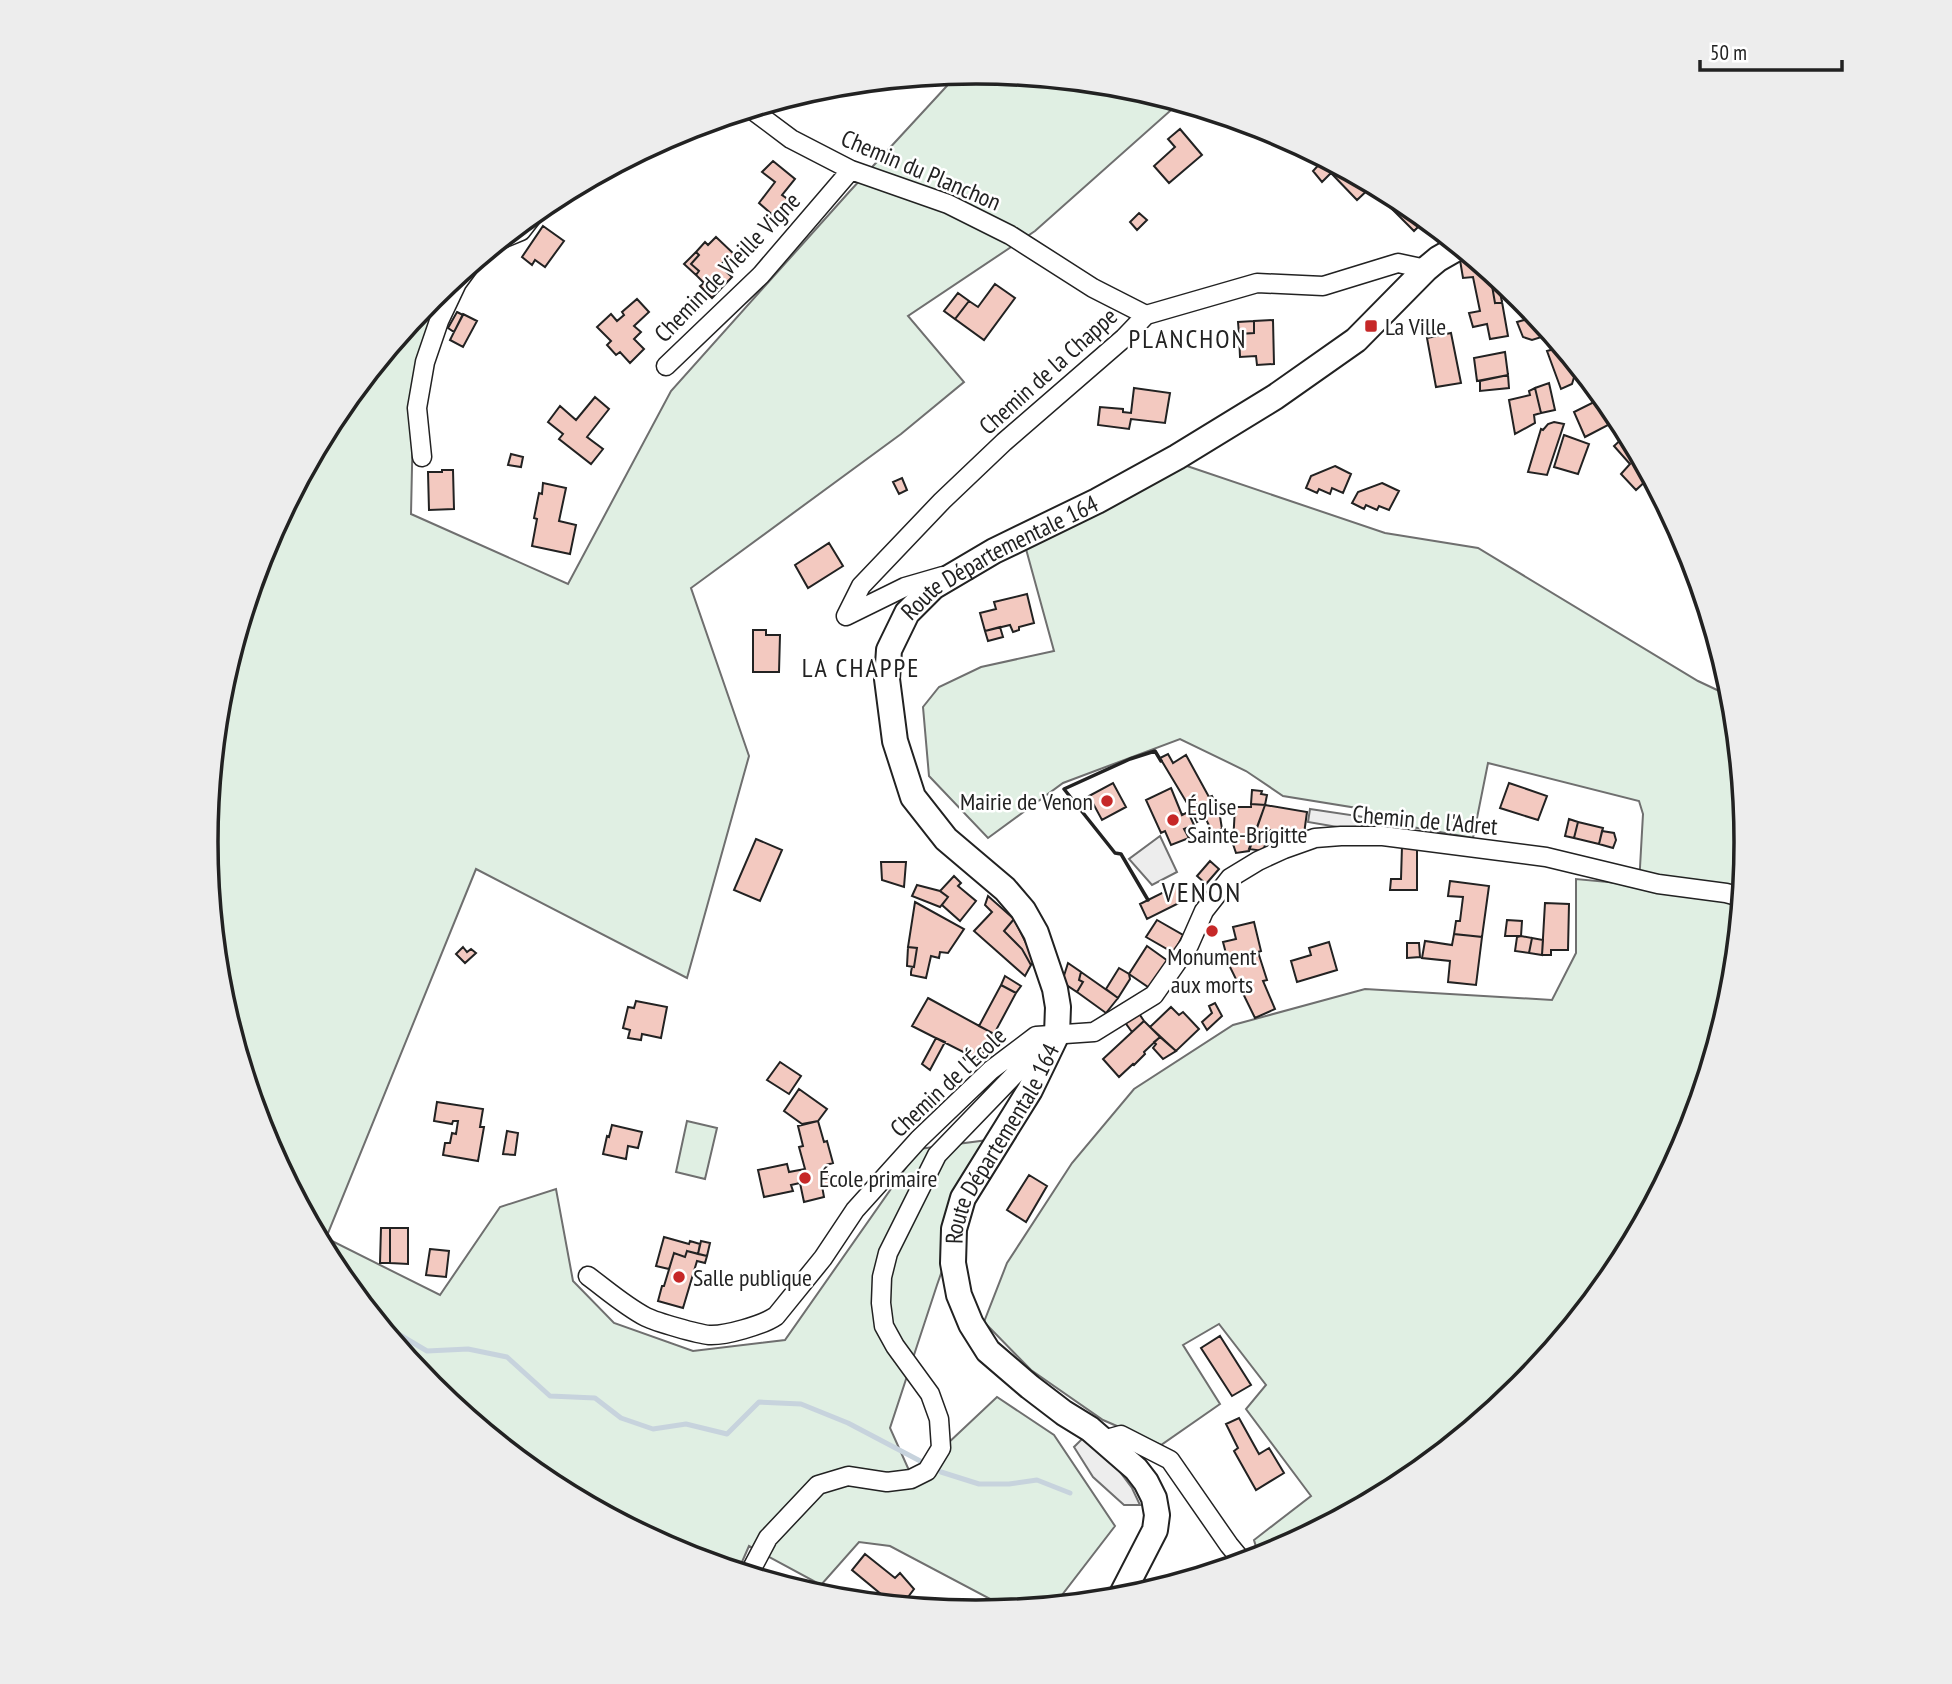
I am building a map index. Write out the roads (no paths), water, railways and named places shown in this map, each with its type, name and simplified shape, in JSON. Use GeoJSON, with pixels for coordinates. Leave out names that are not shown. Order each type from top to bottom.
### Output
{"type":"FeatureCollection","features":[{"type":"Feature","properties":{"kind":"street","name":"Chemin du Planchon"},"geometry":{"type":"LineString","coordinates":[[760,116],[791,139],[850,170],[947,204],[1010,234],[1093,288],[1146,315]]}},
{"type":"Feature","properties":{"kind":"street","name":"Chemin de Vieille Vigne"},"geometry":{"type":"LineString","coordinates":[[666,366],[761,275],[850,170]]}},
{"type":"Feature","properties":{"kind":"street","name":"Route Départementale 164"},"geometry":{"type":"LineString","coordinates":[[1128,1584],[1154,1530],[1157,1515],[1154,1498],[1146,1482],[1136,1469],[1090,1429],[1030,1387],[988,1351],[971,1324],[958,1295],[953,1263],[954,1229],[963,1198],[1030,1090],[1058,1007],[1055,989],[1036,933],[1023,910],[1004,889],[946,839],[913,797],[895,741],[887,679],[889,650],[907,613],[933,587],[993,551],[1177,457],[1275,397],[1356,340],[1426,269],[1450,252]]}},
{"type":"Feature","properties":{"kind":"street","name":"Chemin de la Chappe"},"geometry":{"type":"LineString","coordinates":[[956,572],[905,587],[846,616],[861,586],[942,501],[1004,442],[1124,338],[1146,315],[1257,283],[1323,286],[1398,263],[1426,269]]}},
{"type":"Feature","properties":{"kind":"street"},"geometry":{"type":"LineString","coordinates":[[422,457],[417,408],[425,362],[439,320],[451,296]]}},
{"type":"Feature","properties":{"kind":"street","name":"Chemin de l'Adret"},"geometry":{"type":"LineString","coordinates":[[1047,1035],[1094,1032],[1154,995],[1189,945],[1204,911],[1230,878],[1258,861],[1315,838],[1383,836],[1534,856],[1658,884],[1732,895]]}},
{"type":"Feature","properties":{"kind":"street"},"geometry":{"type":"LineString","coordinates":[[753,1566],[768,1538],[818,1485],[848,1476],[887,1482],[911,1479],[927,1471],[941,1448],[939,1419],[930,1394],[884,1326],[882,1277],[888,1253],[937,1155],[1019,1070],[1047,1035]]}},
{"type":"Feature","properties":{"kind":"street","name":"Chemin de l'École"},"geometry":{"type":"LineString","coordinates":[[588,1276],[648,1318],[709,1335],[769,1322],[823,1258],[855,1210],[919,1139],[991,1070],[1047,1035]]}},
{"type":"Feature","properties":{"kind":"street"},"geometry":{"type":"LineString","coordinates":[[1108,1444],[1121,1434],[1170,1460],[1236,1554]]}},
{"type":"Feature","properties":{"kind":"waterway"},"geometry":{"type":"LineString","coordinates":[[401,1336],[427,1351],[468,1349],[507,1357],[550,1396],[595,1398],[621,1418],[653,1429],[686,1424],[727,1434],[759,1402],[801,1404],[848,1423],[924,1463]]}},
{"type":"Feature","properties":{"kind":"waterway"},"geometry":{"type":"LineString","coordinates":[[941,1472],[979,1484],[1037,1480],[1070,1493]]}},
{"type":"Feature","properties":{"kind":"place","name":"La Ville"},"geometry":{"type":"Point","coordinates":[1371,326]}},
{"type":"Feature","properties":{"kind":"place","name":"Mairie de Venon"},"geometry":{"type":"Point","coordinates":[1107,801]}},
{"type":"Feature","properties":{"kind":"place","name":"Église Sainte-Brigitte"},"geometry":{"type":"Point","coordinates":[1173,820]}},
{"type":"Feature","properties":{"kind":"place","name":"Monument aux morts"},"geometry":{"type":"Point","coordinates":[1212,931]}},
{"type":"Feature","properties":{"kind":"place","name":"École primaire"},"geometry":{"type":"Point","coordinates":[805,1178]}},
{"type":"Feature","properties":{"kind":"place","name":"Salle publique"},"geometry":{"type":"Point","coordinates":[679,1277]}},
{"type":"Feature","properties":{"kind":"district","name":"PLANCHON"},"geometry":{"type":"Point","coordinates":[1188,338]}},
{"type":"Feature","properties":{"kind":"district","name":"LA CHAPPE"},"geometry":{"type":"Point","coordinates":[861,667]}},
{"type":"Feature","properties":{"kind":"district","name":"VENON"},"geometry":{"type":"Point","coordinates":[1202,891]}}]}
